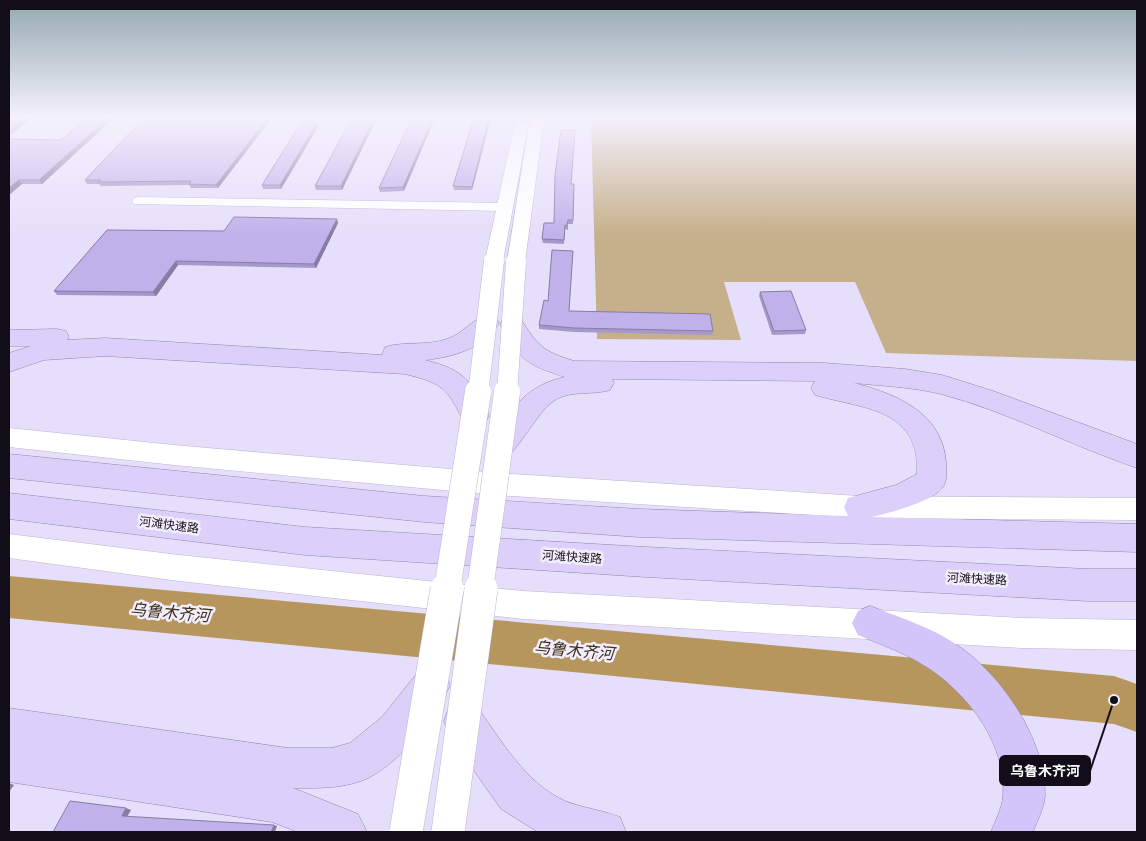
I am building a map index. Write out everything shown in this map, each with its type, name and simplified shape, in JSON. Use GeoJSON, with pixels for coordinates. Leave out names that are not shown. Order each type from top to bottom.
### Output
{"type":"FeatureCollection","features":[{"type":"Feature","properties":{"kind":"highway"},"geometry":{"type":"LineString","coordinates":[[9,338],[416,353],[456,345],[499,324],[538,359],[574,370],[797,379],[876,398],[908,418],[925,436],[932,460],[931,481],[902,496],[859,506]]}},
{"type":"Feature","properties":{"kind":"highway"},"geometry":{"type":"LineString","coordinates":[[9,363],[27,355],[48,350],[109,343],[405,365],[435,372],[456,382],[466,394],[475,416]]}},
{"type":"Feature","properties":{"kind":"highway"},"geometry":{"type":"LineString","coordinates":[[501,445],[524,414],[547,392],[578,383],[905,378],[942,385],[984,398],[1137,456]]}},
{"type":"Feature","properties":{"kind":"highway"},"geometry":{"type":"LineString","coordinates":[[9,466],[424,509],[639,523],[1137,538]]}},
{"type":"Feature","properties":{"kind":"highway","name":"河滩快速路"},"geometry":{"type":"LineString","coordinates":[[9,506],[305,541],[646,562],[1088,585],[1137,584]]}},
{"type":"Feature","properties":{"kind":"highway"},"geometry":{"type":"LineString","coordinates":[[870,623],[910,639],[951,662],[995,706],[1011,737],[1021,764],[1024,798],[1012,832]]}},
{"type":"Feature","properties":{"kind":"highway"},"geometry":{"type":"LineString","coordinates":[[9,727],[288,768],[332,768],[360,761],[382,743],[396,731],[432,684]]}},
{"type":"Feature","properties":{"kind":"highway"},"geometry":{"type":"LineString","coordinates":[[463,721],[516,794],[557,820],[605,832]]}},
{"type":"Feature","properties":{"kind":"highway"},"geometry":{"type":"LineString","coordinates":[[9,762],[272,801],[343,829],[346,832]]}},
{"type":"Feature","properties":{"kind":"street"},"geometry":{"type":"LineString","coordinates":[[406,832],[475,416],[499,324],[505,262],[504,207],[514,157]]}},
{"type":"Feature","properties":{"kind":"street"},"geometry":{"type":"LineString","coordinates":[[505,262],[528,157]]}},
{"type":"Feature","properties":{"kind":"street"},"geometry":{"type":"LineString","coordinates":[[138,201],[504,207]]}},
{"type":"Feature","properties":{"kind":"street"},"geometry":{"type":"LineString","coordinates":[[448,832],[509,378],[499,324]]}},
{"type":"Feature","properties":{"kind":"street"},"geometry":{"type":"LineString","coordinates":[[9,437],[184,456],[496,484],[859,506],[1137,509]]}},
{"type":"Feature","properties":{"kind":"street"},"geometry":{"type":"LineString","coordinates":[[9,546],[179,568],[523,605],[1022,633],[1137,635]]}},
{"type":"Feature","properties":{"kind":"shaded area"},"geometry":{"type":"Polygon","coordinates":[[[592,157],[1137,157],[1137,361],[886,353],[855,282],[724,282],[741,340],[597,339],[592,157]]]}},
{"type":"Feature","properties":{"kind":"building"},"geometry":{"type":"Polygon","coordinates":[[[9,157],[64,157],[39,180],[19,180],[9,188],[9,157]]]}},
{"type":"Feature","properties":{"kind":"building"},"geometry":{"type":"Polygon","coordinates":[[[107,157],[238,157],[216,185],[189,184],[191,181],[98,182],[101,180],[85,180],[107,157]]]}},
{"type":"Feature","properties":{"kind":"building"},"geometry":{"type":"Polygon","coordinates":[[[279,157],[297,157],[280,185],[262,185],[279,157]]]}},
{"type":"Feature","properties":{"kind":"building"},"geometry":{"type":"Polygon","coordinates":[[[331,157],[355,157],[341,186],[315,186],[331,157]]]}},
{"type":"Feature","properties":{"kind":"building"},"geometry":{"type":"Polygon","coordinates":[[[393,157],[416,157],[403,187],[379,188],[393,157]]]}},
{"type":"Feature","properties":{"kind":"building"},"geometry":{"type":"Polygon","coordinates":[[[462,157],[479,157],[472,187],[453,186],[462,157]]]}},
{"type":"Feature","properties":{"kind":"building"},"geometry":{"type":"Polygon","coordinates":[[[557,157],[573,157],[571,184],[574,184],[573,220],[568,220],[567,226],[565,225],[564,240],[542,239],[544,223],[554,223],[557,157]]]}},
{"type":"Feature","properties":{"kind":"building"},"geometry":{"type":"Polygon","coordinates":[[[234,217],[337,219],[314,264],[176,261],[153,292],[54,291],[107,230],[224,231],[234,217]]]}},
{"type":"Feature","properties":{"kind":"building"},"geometry":{"type":"Polygon","coordinates":[[[552,250],[573,251],[569,311],[710,314],[713,331],[574,328],[539,325],[544,300],[548,301],[552,250]]]}},
{"type":"Feature","properties":{"kind":"building"},"geometry":{"type":"Polygon","coordinates":[[[791,291],[806,330],[774,331],[760,292],[791,291]]]}},
{"type":"Feature","properties":{"kind":"building"},"geometry":{"type":"Polygon","coordinates":[[[70,801],[126,808],[122,816],[274,825],[271,832],[53,832],[70,801]]]}},
{"type":"Feature","properties":{"kind":"waterway","name":"乌鲁木齐河"},"geometry":{"type":"LineString","coordinates":[[9,597],[1114,700],[1137,708]]}},
{"type":"Feature","properties":{"kind":"place","name":"乌鲁木齐河"},"geometry":{"type":"Point","coordinates":[1114,700]}}]}
